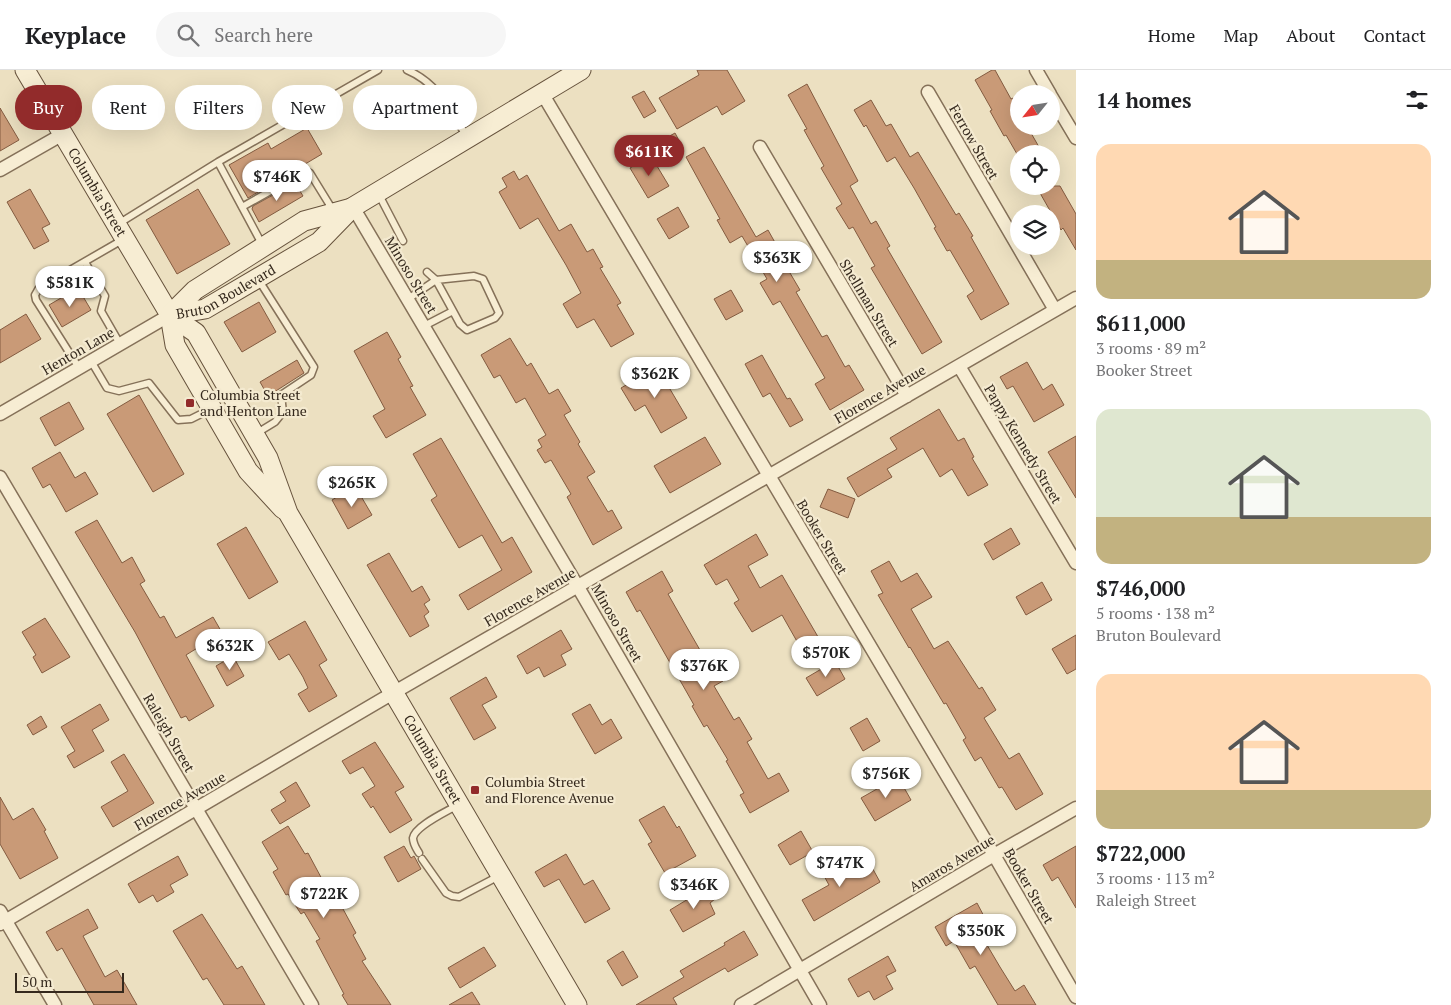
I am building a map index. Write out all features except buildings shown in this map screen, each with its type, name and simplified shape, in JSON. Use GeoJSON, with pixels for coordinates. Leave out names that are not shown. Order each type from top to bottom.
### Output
{"type":"FeatureCollection","features":[{"type":"Feature","properties":{"kind":"street","name":"Columbia Street"},"geometry":{"type":"LineString","coordinates":[[25,70],[170,315],[175,345],[248,471],[288,513]]}},
{"type":"Feature","properties":{"kind":"street","name":"Bruton Boulevard"},"geometry":{"type":"LineString","coordinates":[[170,315],[195,290],[304,221],[353,207],[582,70]]}},
{"type":"Feature","properties":{"kind":"street"},"geometry":{"type":"LineString","coordinates":[[1036,70],[1045,85]]}},
{"type":"Feature","properties":{"kind":"street","name":"Ferrow Street"},"geometry":{"type":"LineString","coordinates":[[928,92],[1056,310]]}},
{"type":"Feature","properties":{"kind":"street","name":"Booker Street"},"geometry":{"type":"LineString","coordinates":[[542,93],[994,855],[1076,997]]}},
{"type":"Feature","properties":{"kind":"street"},"geometry":{"type":"LineString","coordinates":[[1060,110],[1076,138]]}},
{"type":"Feature","properties":{"kind":"street"},"geometry":{"type":"LineString","coordinates":[[0,170],[63,134]]}},
{"type":"Feature","properties":{"kind":"street","name":"Shellman Street"},"geometry":{"type":"LineString","coordinates":[[760,148],[907,396]]}},
{"type":"Feature","properties":{"kind":"street","name":"Bruton Boulevard"},"geometry":{"type":"LineString","coordinates":[[170,315],[205,309],[258,278],[318,242],[353,207]]}},
{"type":"Feature","properties":{"kind":"street","name":"Minoso Street"},"geometry":{"type":"LineString","coordinates":[[353,207],[578,587],[820,1005]]}},
{"type":"Feature","properties":{"kind":"street","name":"Florence Avenue"},"geometry":{"type":"LineString","coordinates":[[2,919],[1076,298]]}},
{"type":"Feature","properties":{"kind":"street","name":"Columbia Street"},"geometry":{"type":"LineString","coordinates":[[170,315],[196,334],[255,434],[268,458],[288,513],[577,1005]]}},
{"type":"Feature","properties":{"kind":"street","name":"Henton Lane"},"geometry":{"type":"LineString","coordinates":[[0,414],[170,315]]}},
{"type":"Feature","properties":{"kind":"street","name":"Pappy Kennedy Street"},"geometry":{"type":"LineString","coordinates":[[959,366],[1076,563]]}},
{"type":"Feature","properties":{"kind":"street","name":"Raleigh Street"},"geometry":{"type":"LineString","coordinates":[[0,477],[312,1005]]}},
{"type":"Feature","properties":{"kind":"street","name":"Amaros Avenue"},"geometry":{"type":"LineString","coordinates":[[741,1005],[1076,808]]}},
{"type":"Feature","properties":{"kind":"street"},"geometry":{"type":"LineString","coordinates":[[2,919],[55,1005]]}},
{"type":"Feature","properties":{"kind":"lane"},"geometry":{"type":"LineString","coordinates":[[79,368],[36,300],[35,295],[39,288],[85,262],[122,231],[218,162],[378,70]]}},
{"type":"Feature","properties":{"kind":"lane"},"geometry":{"type":"LineString","coordinates":[[407,70],[420,76],[440,93],[468,138]]}},
{"type":"Feature","properties":{"kind":"lane"},"geometry":{"type":"LineString","coordinates":[[218,162],[264,247]]}},
{"type":"Feature","properties":{"kind":"lane"},"geometry":{"type":"LineString","coordinates":[[242,207],[306,171],[310,173],[334,213]]}},
{"type":"Feature","properties":{"kind":"lane"},"geometry":{"type":"LineString","coordinates":[[378,192],[403,241]]}},
{"type":"Feature","properties":{"kind":"lane"},"geometry":{"type":"LineString","coordinates":[[85,262],[104,296],[101,311],[103,317],[120,344]]}},
{"type":"Feature","properties":{"kind":"lane"},"geometry":{"type":"LineString","coordinates":[[408,299],[436,280],[474,276],[483,279],[499,312],[495,318],[471,330],[467,330],[460,324],[436,280],[427,272]]}},
{"type":"Feature","properties":{"kind":"lane"},"geometry":{"type":"LineString","coordinates":[[255,434],[275,422],[283,412],[281,395],[311,375],[314,367],[258,278]]}},
{"type":"Feature","properties":{"kind":"lane"},"geometry":{"type":"LineString","coordinates":[[424,326],[453,311]]}},
{"type":"Feature","properties":{"kind":"lane"},"geometry":{"type":"LineString","coordinates":[[91,361],[107,388],[119,391],[149,383],[178,420],[191,420],[212,408]]}},
{"type":"Feature","properties":{"kind":"lane"},"geometry":{"type":"LineString","coordinates":[[459,804],[417,830],[413,839],[420,856],[446,893],[452,896],[459,897],[500,875]]}},
{"type":"Feature","properties":{"kind":"place","name":"Columbia Street and Henton Lane"},"geometry":{"type":"Point","coordinates":[190,403]}},
{"type":"Feature","properties":{"kind":"place","name":"Columbia Street and Florence Avenue"},"geometry":{"type":"Point","coordinates":[475,790]}}]}
